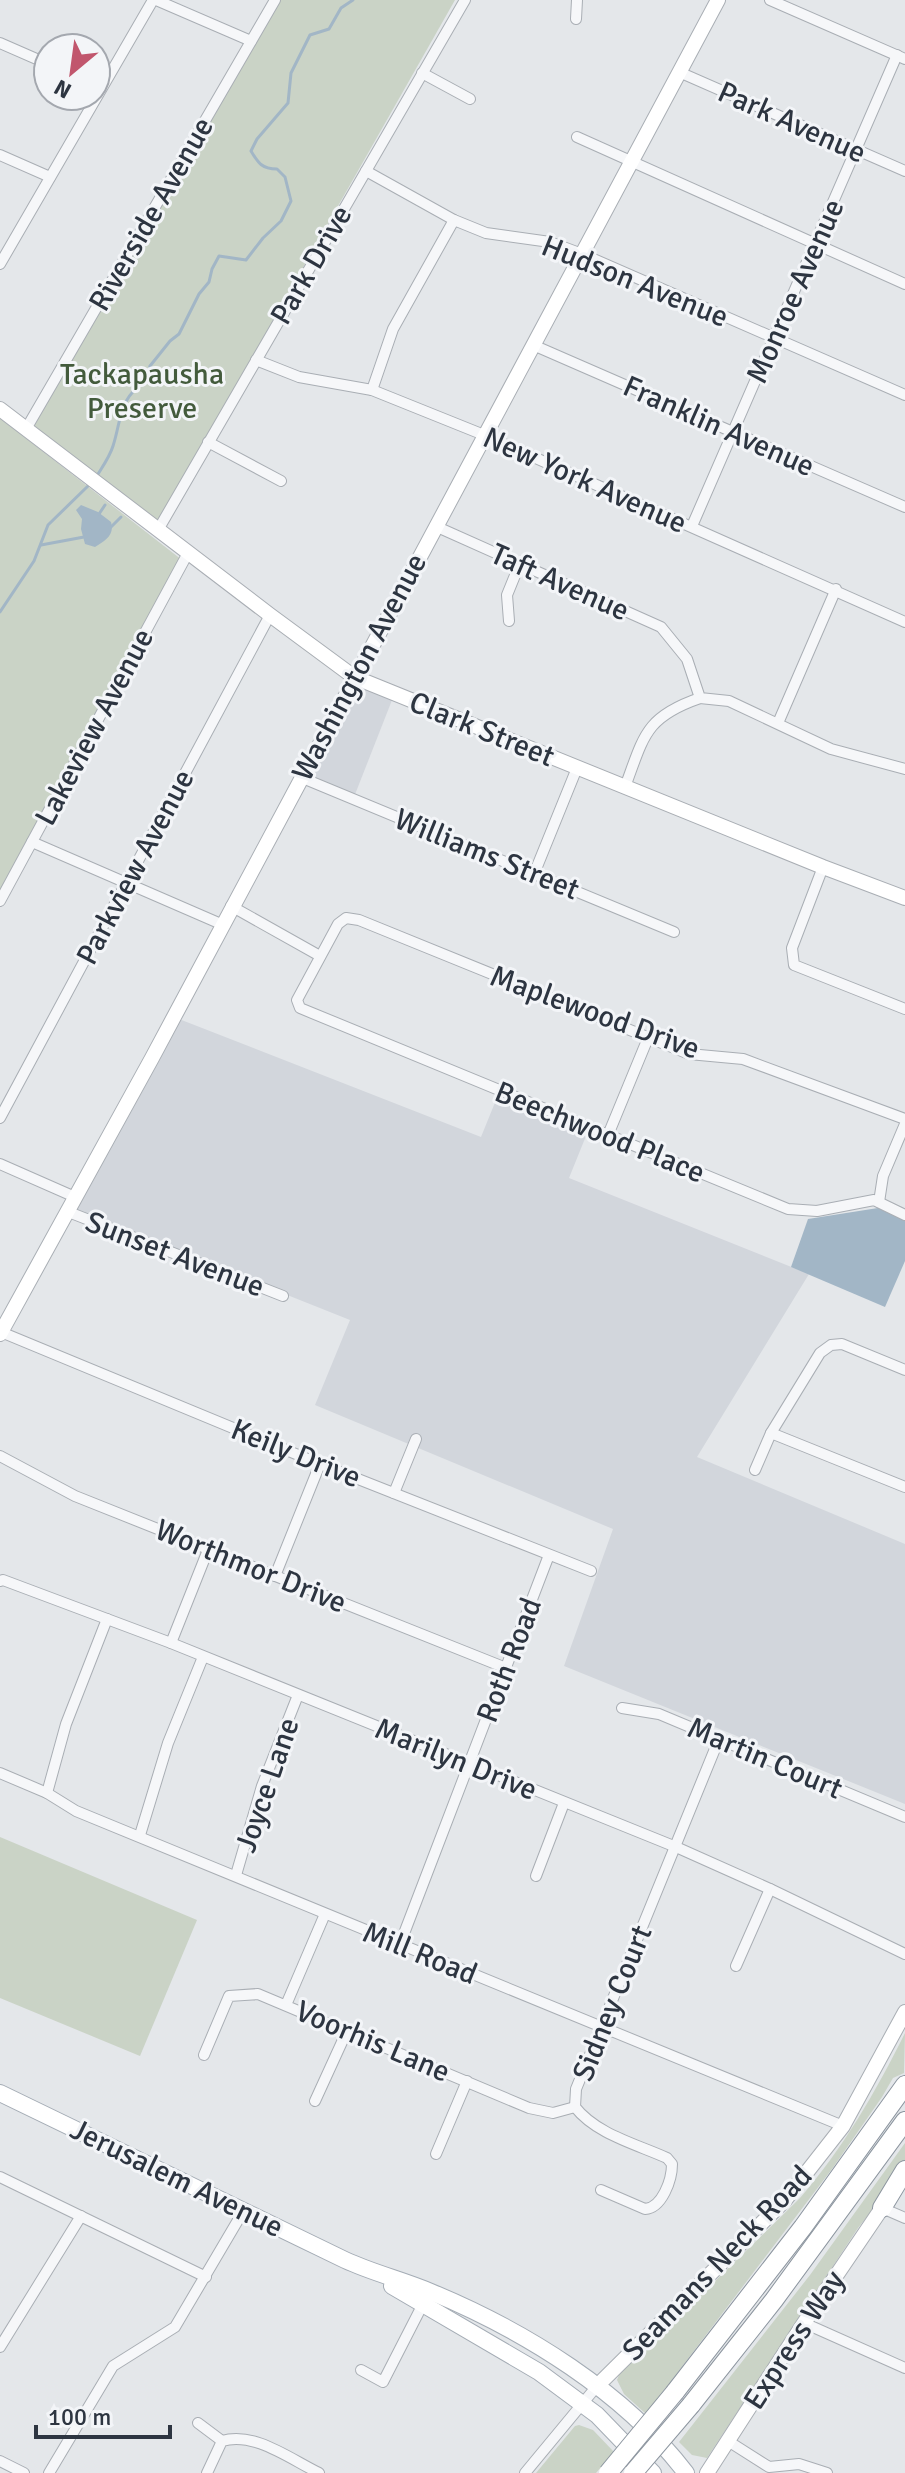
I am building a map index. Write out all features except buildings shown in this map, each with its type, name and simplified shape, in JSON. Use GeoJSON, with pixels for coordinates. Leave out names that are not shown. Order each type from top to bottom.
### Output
{"type":"FeatureCollection","features":[{"type":"Feature","properties":{"kind":"highway"},"geometry":{"type":"LineString","coordinates":[[608,2473],[758,2288],[905,2085]]}},
{"type":"Feature","properties":{"kind":"highway"},"geometry":{"type":"LineString","coordinates":[[633,2473],[774,2300],[905,2121]]}},
{"type":"Feature","properties":{"kind":"highway"},"geometry":{"type":"LineString","coordinates":[[882,2208],[905,2170]]}},
{"type":"Feature","properties":{"kind":"main road","name":"Jerusalem Avenue"},"geometry":{"type":"LineString","coordinates":[[0,2093],[427,2298],[497,2322],[541,2347],[597,2386],[668,2450],[686,2473]]}},
{"type":"Feature","properties":{"kind":"main road","name":"Jerusalem Avenue"},"geometry":{"type":"LineString","coordinates":[[427,2298],[539,2372],[597,2415],[653,2473]]}},
{"type":"Feature","properties":{"kind":"street"},"geometry":{"type":"LineString","coordinates":[[112,67],[155,0],[251,41]]}},
{"type":"Feature","properties":{"kind":"street","name":"Riverside Avenue"},"geometry":{"type":"LineString","coordinates":[[26,429],[275,0]]}},
{"type":"Feature","properties":{"kind":"street","name":"Park Drive"},"geometry":{"type":"LineString","coordinates":[[158,530],[465,0]]}},
{"type":"Feature","properties":{"kind":"street"},"geometry":{"type":"LineString","coordinates":[[576,19],[577,0]]}},
{"type":"Feature","properties":{"kind":"street","name":"Washington Avenue"},"geometry":{"type":"LineString","coordinates":[[1,1333],[152,1058],[718,0]]}},
{"type":"Feature","properties":{"kind":"street"},"geometry":{"type":"LineString","coordinates":[[770,0],[901,57]]}},
{"type":"Feature","properties":{"kind":"street"},"geometry":{"type":"LineString","coordinates":[[0,43],[32,57]]}},
{"type":"Feature","properties":{"kind":"street","name":"Monroe Avenue"},"geometry":{"type":"LineString","coordinates":[[692,526],[901,57]]}},
{"type":"Feature","properties":{"kind":"street","name":"Park Avenue"},"geometry":{"type":"LineString","coordinates":[[679,72],[905,171]]}},
{"type":"Feature","properties":{"kind":"street"},"geometry":{"type":"LineString","coordinates":[[422,73],[470,99]]}},
{"type":"Feature","properties":{"kind":"street"},"geometry":{"type":"LineString","coordinates":[[0,264],[85,112]]}},
{"type":"Feature","properties":{"kind":"street"},"geometry":{"type":"LineString","coordinates":[[577,137],[905,284]]}},
{"type":"Feature","properties":{"kind":"street"},"geometry":{"type":"LineString","coordinates":[[0,155],[50,177]]}},
{"type":"Feature","properties":{"kind":"street","name":"Hudson Avenue"},"geometry":{"type":"LineString","coordinates":[[366,171],[454,220],[486,233],[550,242],[582,254],[905,395]]}},
{"type":"Feature","properties":{"kind":"street"},"geometry":{"type":"LineString","coordinates":[[372,390],[393,329],[454,220]]}},
{"type":"Feature","properties":{"kind":"street","name":"Franklin Avenue"},"geometry":{"type":"LineString","coordinates":[[533,345],[905,507]]}},
{"type":"Feature","properties":{"kind":"street","name":"New York Avenue"},"geometry":{"type":"LineString","coordinates":[[256,360],[299,377],[372,390],[484,435],[905,622]]}},
{"type":"Feature","properties":{"kind":"street","name":"Clark Street"},"geometry":{"type":"LineString","coordinates":[[0,409],[354,677],[905,898]]}},
{"type":"Feature","properties":{"kind":"street"},"geometry":{"type":"LineString","coordinates":[[208,442],[281,481]]}},
{"type":"Feature","properties":{"kind":"street","name":"Taft Avenue"},"geometry":{"type":"LineString","coordinates":[[435,526],[661,627],[687,659],[700,698]]}},
{"type":"Feature","properties":{"kind":"street","name":"Lakeview Avenue"},"geometry":{"type":"LineString","coordinates":[[0,901],[188,553]]}},
{"type":"Feature","properties":{"kind":"street"},"geometry":{"type":"LineString","coordinates":[[509,621],[507,595],[520,563]]}},
{"type":"Feature","properties":{"kind":"street"},"geometry":{"type":"LineString","coordinates":[[778,723],[836,589]]}},
{"type":"Feature","properties":{"kind":"street","name":"Parkview Avenue"},"geometry":{"type":"LineString","coordinates":[[0,1118],[270,615]]}},
{"type":"Feature","properties":{"kind":"street"},"geometry":{"type":"LineString","coordinates":[[625,787],[641,743],[658,717],[676,706],[700,698],[729,701],[831,749],[905,769]]}},
{"type":"Feature","properties":{"kind":"street"},"geometry":{"type":"LineString","coordinates":[[534,874],[577,768]]}},
{"type":"Feature","properties":{"kind":"street","name":"Williams Street"},"geometry":{"type":"LineString","coordinates":[[300,777],[674,932]]}},
{"type":"Feature","properties":{"kind":"street"},"geometry":{"type":"LineString","coordinates":[[32,842],[221,924]]}},
{"type":"Feature","properties":{"kind":"street"},"geometry":{"type":"LineString","coordinates":[[823,867],[792,948],[794,965],[905,1009]]}},
{"type":"Feature","properties":{"kind":"street"},"geometry":{"type":"LineString","coordinates":[[231,906],[320,956]]}},
{"type":"Feature","properties":{"kind":"street","name":"Maplewood Drive"},"geometry":{"type":"LineString","coordinates":[[320,956],[336,928],[346,918],[359,920],[689,1054],[743,1059],[905,1121]]}},
{"type":"Feature","properties":{"kind":"street","name":"Beechwood Place"},"geometry":{"type":"LineString","coordinates":[[320,956],[297,1000],[300,1008],[788,1209],[817,1211],[874,1200],[879,1202]]}},
{"type":"Feature","properties":{"kind":"street"},"geometry":{"type":"LineString","coordinates":[[608,1135],[648,1038]]}},
{"type":"Feature","properties":{"kind":"street"},"geometry":{"type":"LineString","coordinates":[[905,1121],[883,1176],[879,1202],[905,1215]]}},
{"type":"Feature","properties":{"kind":"street"},"geometry":{"type":"LineString","coordinates":[[0,1164],[75,1197]]}},
{"type":"Feature","properties":{"kind":"street","name":"Sunset Avenue"},"geometry":{"type":"LineString","coordinates":[[66,1211],[283,1296]]}},
{"type":"Feature","properties":{"kind":"street","name":"Keily Drive"},"geometry":{"type":"LineString","coordinates":[[1,1333],[591,1571]]}},
{"type":"Feature","properties":{"kind":"street"},"geometry":{"type":"LineString","coordinates":[[755,1470],[771,1433],[820,1353],[831,1345],[842,1344],[905,1370]]}},
{"type":"Feature","properties":{"kind":"street"},"geometry":{"type":"LineString","coordinates":[[771,1433],[905,1487]]}},
{"type":"Feature","properties":{"kind":"street"},"geometry":{"type":"LineString","coordinates":[[394,1493],[416,1439]]}},
{"type":"Feature","properties":{"kind":"street","name":"Worthmor Drive"},"geometry":{"type":"LineString","coordinates":[[0,1456],[75,1496],[506,1668]]}},
{"type":"Feature","properties":{"kind":"street"},"geometry":{"type":"LineString","coordinates":[[275,1576],[320,1464]]}},
{"type":"Feature","properties":{"kind":"street"},"geometry":{"type":"LineString","coordinates":[[171,1643],[208,1550]]}},
{"type":"Feature","properties":{"kind":"street","name":"Roth Road"},"geometry":{"type":"LineString","coordinates":[[400,1944],[549,1555]]}},
{"type":"Feature","properties":{"kind":"street","name":"Marilyn Drive"},"geometry":{"type":"LineString","coordinates":[[0,1581],[171,1643],[676,1847],[905,1954]]}},
{"type":"Feature","properties":{"kind":"street"},"geometry":{"type":"LineString","coordinates":[[47,1793],[66,1724],[107,1619]]}},
{"type":"Feature","properties":{"kind":"street"},"geometry":{"type":"LineString","coordinates":[[140,1835],[168,1743],[203,1657]]}},
{"type":"Feature","properties":{"kind":"street","name":"Joyce Lane"},"geometry":{"type":"LineString","coordinates":[[236,1875],[262,1786],[298,1695]]}},
{"type":"Feature","properties":{"kind":"street","name":"Martin Court"},"geometry":{"type":"LineString","coordinates":[[622,1708],[659,1714],[905,1817]]}},
{"type":"Feature","properties":{"kind":"street","name":"Sidney Court"},"geometry":{"type":"LineString","coordinates":[[601,2190],[645,2209],[653,2209],[658,2205],[672,2173],[672,2164],[667,2158],[599,2129],[583,2117],[575,2107],[576,2089],[719,1739]]}},
{"type":"Feature","properties":{"kind":"street","name":"Mill Road"},"geometry":{"type":"LineString","coordinates":[[0,1773],[47,1793],[76,1811],[843,2126]]}},
{"type":"Feature","properties":{"kind":"street"},"geometry":{"type":"LineString","coordinates":[[536,1876],[564,1803]]}},
{"type":"Feature","properties":{"kind":"street"},"geometry":{"type":"LineString","coordinates":[[736,1966],[770,1889]]}},
{"type":"Feature","properties":{"kind":"street"},"geometry":{"type":"LineString","coordinates":[[286,2005],[325,1914]]}},
{"type":"Feature","properties":{"kind":"street","name":"Voorhis Lane"},"geometry":{"type":"LineString","coordinates":[[204,2055],[229,1996],[258,1994],[529,2108],[553,2113],[575,2107]]}},
{"type":"Feature","properties":{"kind":"street","name":"Seamans Neck Road"},"geometry":{"type":"LineString","coordinates":[[597,2386],[785,2200],[843,2126],[905,2012]]}},
{"type":"Feature","properties":{"kind":"street"},"geometry":{"type":"LineString","coordinates":[[315,2101],[347,2031]]}},
{"type":"Feature","properties":{"kind":"street"},"geometry":{"type":"LineString","coordinates":[[436,2154],[467,2081]]}},
{"type":"Feature","properties":{"kind":"street"},"geometry":{"type":"LineString","coordinates":[[0,2177],[206,2277]]}},
{"type":"Feature","properties":{"kind":"street"},"geometry":{"type":"LineString","coordinates":[[882,2208],[905,2218]]}},
{"type":"Feature","properties":{"kind":"street","name":"Express Way"},"geometry":{"type":"LineString","coordinates":[[707,2473],[882,2208]]}},
{"type":"Feature","properties":{"kind":"street"},"geometry":{"type":"LineString","coordinates":[[49,2473],[113,2366],[175,2327],[244,2210]]}},
{"type":"Feature","properties":{"kind":"street"},"geometry":{"type":"LineString","coordinates":[[0,2347],[81,2216]]}},
{"type":"Feature","properties":{"kind":"street"},"geometry":{"type":"LineString","coordinates":[[361,2370],[383,2382],[427,2298]]}},
{"type":"Feature","properties":{"kind":"street"},"geometry":{"type":"LineString","coordinates":[[804,2323],[905,2368]]}},
{"type":"Feature","properties":{"kind":"street"},"geometry":{"type":"LineString","coordinates":[[525,2473],[597,2386]]}},
{"type":"Feature","properties":{"kind":"street"},"geometry":{"type":"LineString","coordinates":[[198,2423],[222,2441]]}},
{"type":"Feature","properties":{"kind":"street"},"geometry":{"type":"LineString","coordinates":[[207,2473],[222,2441],[236,2437],[252,2440],[319,2473]]}},
{"type":"Feature","properties":{"kind":"street"},"geometry":{"type":"LineString","coordinates":[[728,2441],[766,2470],[799,2464],[827,2473]]}},
{"type":"Feature","properties":{"kind":"street"},"geometry":{"type":"LineString","coordinates":[[0,2461],[24,2473]]}},
{"type":"Feature","properties":{"kind":"shaded area"},"geometry":{"type":"Polygon","coordinates":[[[355,679],[394,695],[354,797],[302,776],[355,679]]]}},
{"type":"Feature","properties":{"kind":"shaded area"},"geometry":{"type":"Polygon","coordinates":[[[179,1019],[481,1137],[496,1100],[586,1136],[569,1178],[809,1274],[697,1457],[905,1544],[905,1804],[564,1666],[613,1529],[315,1405],[350,1320],[72,1209],[179,1019]]]}},
{"type":"Feature","properties":{"kind":"green space","name":"Tackapausha Preserve"},"geometry":{"type":"Polygon","coordinates":[[[277,0],[455,0],[158,523],[30,424],[277,0]]]}},
{"type":"Feature","properties":{"kind":"green space","name":"Tackapausha Preserve"},"geometry":{"type":"Polygon","coordinates":[[[0,418],[182,560],[0,891],[0,418]]]}},
{"type":"Feature","properties":{"kind":"green space"},"geometry":{"type":"Polygon","coordinates":[[[0,1837],[197,1920],[140,2056],[0,1998],[0,1837]]]}},
{"type":"Feature","properties":{"kind":"green space"},"geometry":{"type":"Polygon","coordinates":[[[905,2033],[904,2073],[893,2078],[832,2169],[646,2414],[624,2394],[617,2380],[619,2375],[800,2198],[858,2119],[905,2033]]]}},
{"type":"Feature","properties":{"kind":"green space"},"geometry":{"type":"Polygon","coordinates":[[[905,2143],[905,2162],[897,2179],[856,2231],[707,2458],[692,2455],[679,2442],[810,2275],[905,2143]]]}},
{"type":"Feature","properties":{"kind":"green space"},"geometry":{"type":"Polygon","coordinates":[[[575,2426],[593,2430],[614,2452],[596,2473],[536,2473],[575,2426]]]}},
{"type":"Feature","properties":{"kind":"water"},"geometry":{"type":"Polygon","coordinates":[[[81,505],[111,522],[110,534],[95,547],[85,544],[82,519],[76,510],[81,505]]]}},
{"type":"Feature","properties":{"kind":"water"},"geometry":{"type":"Polygon","coordinates":[[[878,1208],[905,1221],[905,1261],[885,1307],[791,1267],[808,1219],[878,1208]]]}},
{"type":"Feature","properties":{"kind":"waterway"},"geometry":{"type":"LineString","coordinates":[[98,474],[112,450],[126,402],[146,381],[150,366],[179,334],[199,294],[209,282],[219,256],[246,260],[281,221],[291,201],[285,177],[277,169],[261,164],[251,151],[257,139],[288,103],[291,73],[310,35],[329,29],[341,8],[353,0]]}},
{"type":"Feature","properties":{"kind":"waterway"},"geometry":{"type":"LineString","coordinates":[[0,612],[34,561],[48,525],[88,486]]}},
{"type":"Feature","properties":{"kind":"waterway"},"geometry":{"type":"LineString","coordinates":[[99,514],[105,505]]}},
{"type":"Feature","properties":{"kind":"waterway"},"geometry":{"type":"LineString","coordinates":[[110,528],[121,517]]}},
{"type":"Feature","properties":{"kind":"waterway"},"geometry":{"type":"LineString","coordinates":[[41,545],[84,537]]}}]}
